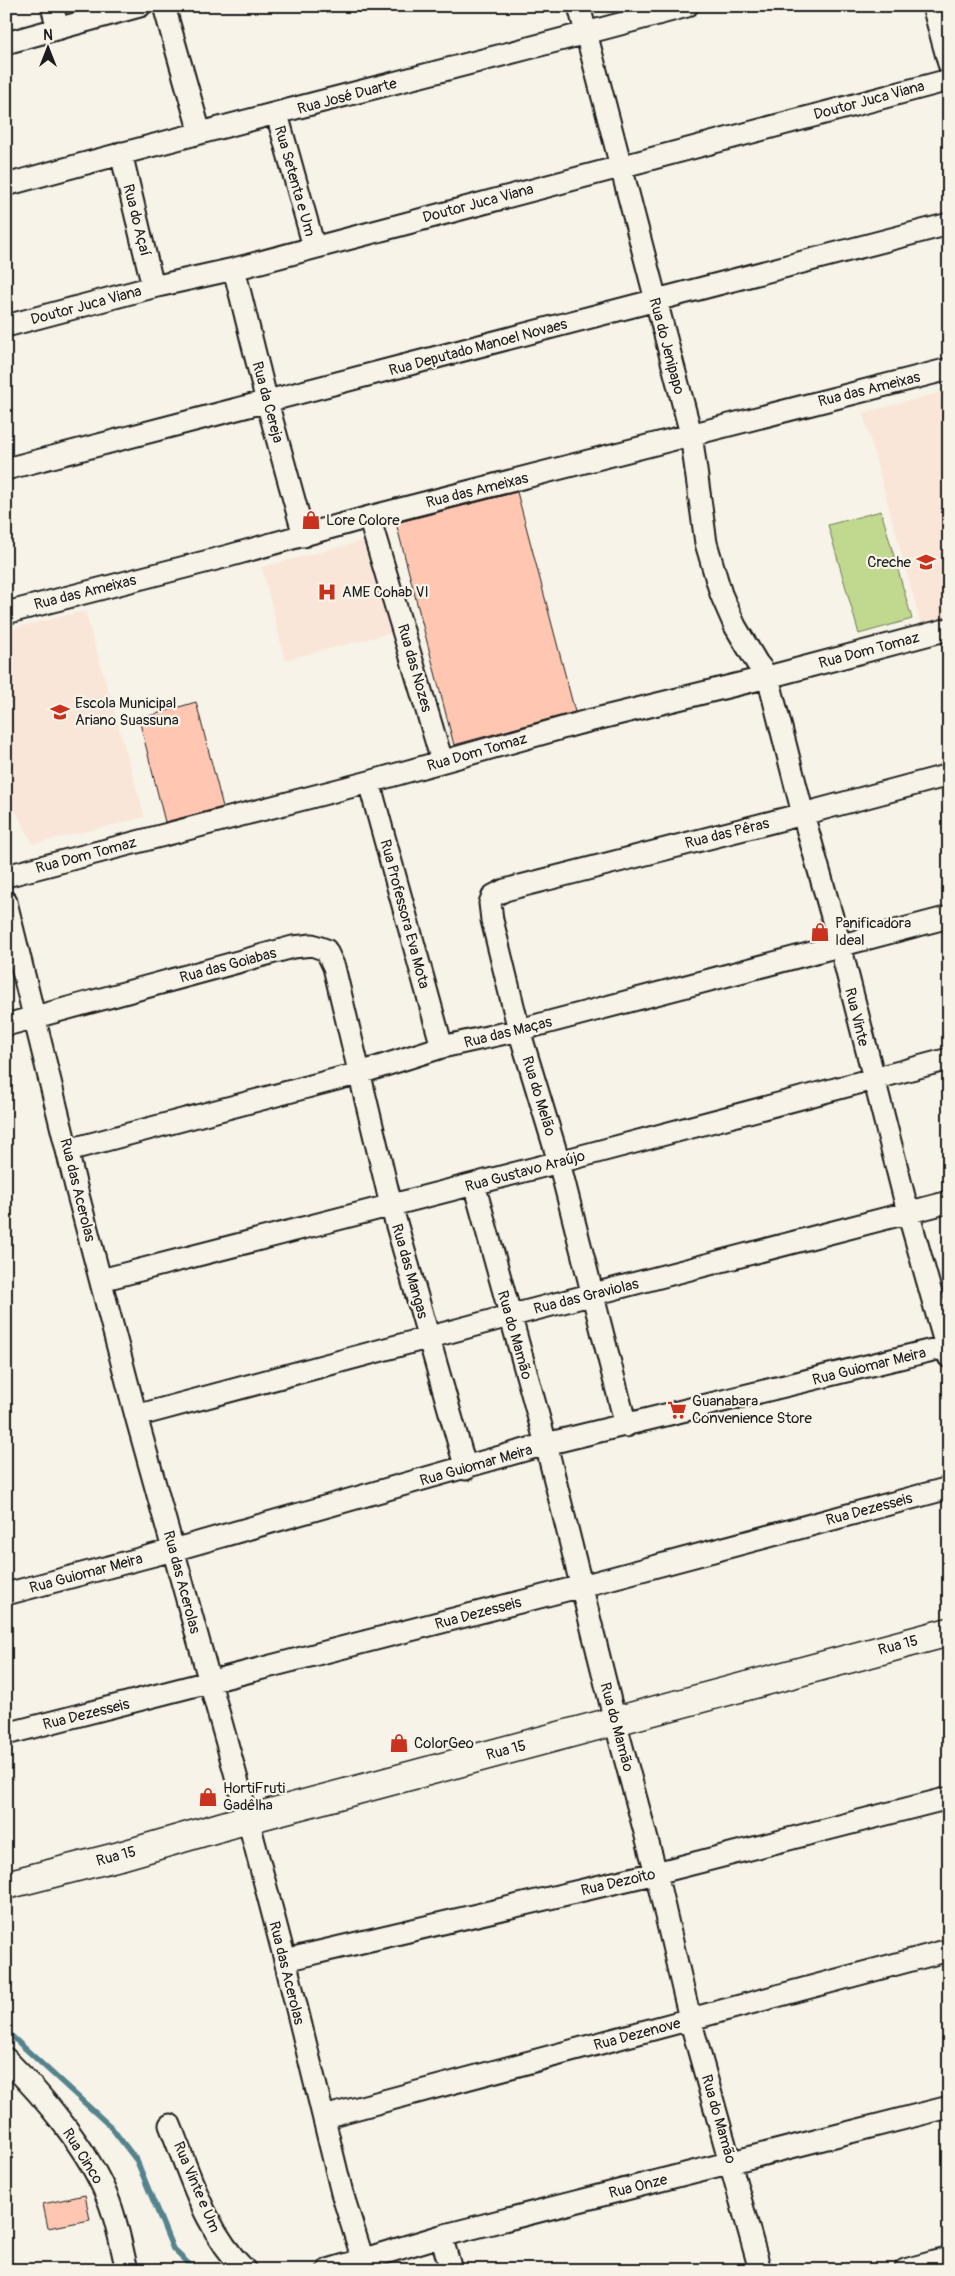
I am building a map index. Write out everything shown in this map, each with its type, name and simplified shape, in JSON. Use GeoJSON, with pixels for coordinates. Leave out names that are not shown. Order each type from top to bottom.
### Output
{"type":"FeatureCollection","features":[{"type":"Feature","properties":{"kind":"main road","name":"Rua 15"},"geometry":{"type":"LineString","coordinates":[[6,1885],[120,1856],[248,1818],[949,1632]]}},
{"type":"Feature","properties":{"kind":"street"},"geometry":{"type":"LineString","coordinates":[[52,6],[58,29]]}},
{"type":"Feature","properties":{"kind":"street"},"geometry":{"type":"LineString","coordinates":[[6,43],[140,6]]}},
{"type":"Feature","properties":{"kind":"street"},"geometry":{"type":"LineString","coordinates":[[164,6],[200,133]]}},
{"type":"Feature","properties":{"kind":"street","name":"Rua do Jenipapo"},"geometry":{"type":"LineString","coordinates":[[579,6],[654,300],[691,434],[706,543],[721,594],[741,639],[768,677]]}},
{"type":"Feature","properties":{"kind":"street","name":"Rua José Duarte"},"geometry":{"type":"LineString","coordinates":[[6,185],[121,153],[586,34],[687,6]]}},
{"type":"Feature","properties":{"kind":"street"},"geometry":{"type":"LineString","coordinates":[[933,6],[949,64]]}},
{"type":"Feature","properties":{"kind":"street","name":"Doutor Juca Viana"},"geometry":{"type":"LineString","coordinates":[[6,326],[949,80]]}},
{"type":"Feature","properties":{"kind":"street","name":"Rua Setenta e Um"},"geometry":{"type":"LineString","coordinates":[[277,114],[314,247]]}},
{"type":"Feature","properties":{"kind":"street","name":"Rua do Açaí"},"geometry":{"type":"LineString","coordinates":[[121,153],[154,287]]}},
{"type":"Feature","properties":{"kind":"street","name":"Rua Deputado Manoel Novaes"},"geometry":{"type":"LineString","coordinates":[[6,469],[949,224]]}},
{"type":"Feature","properties":{"kind":"street","name":"Rua da Cereja"},"geometry":{"type":"LineString","coordinates":[[234,268],[267,402],[304,536]]}},
{"type":"Feature","properties":{"kind":"street","name":"Rua das Ameixas"},"geometry":{"type":"LineString","coordinates":[[6,613],[691,434],[949,370]]}},
{"type":"Feature","properties":{"kind":"street","name":"Rua das Nozes"},"geometry":{"type":"LineString","coordinates":[[369,517],[442,762]]}},
{"type":"Feature","properties":{"kind":"street","name":"Rua Dom Tomaz"},"geometry":{"type":"LineString","coordinates":[[6,876],[369,782],[580,723],[768,677],[949,629]]}},
{"type":"Feature","properties":{"kind":"street","name":"Rua Vinte"},"geometry":{"type":"LineString","coordinates":[[768,677],[803,814],[840,945],[908,1212],[948,1350]]}},
{"type":"Feature","properties":{"kind":"street","name":"Rua das Pêras"},"geometry":{"type":"LineString","coordinates":[[505,890],[949,775]]}},
{"type":"Feature","properties":{"kind":"street","name":"Rua Professora Eva Mota"},"geometry":{"type":"LineString","coordinates":[[369,782],[442,1047]]}},
{"type":"Feature","properties":{"kind":"street","name":"Rua do Melão"},"geometry":{"type":"LineString","coordinates":[[505,890],[493,896],[490,903],[491,912],[519,1030],[559,1162],[626,1426]]}},
{"type":"Feature","properties":{"kind":"street","name":"Rua das Acerolas"},"geometry":{"type":"LineString","coordinates":[[6,902],[136,1416],[248,1818],[286,1960],[342,2193],[363,2260]]}},
{"type":"Feature","properties":{"kind":"street","name":"Rua das Maças"},"geometry":{"type":"LineString","coordinates":[[68,1150],[360,1073],[442,1047],[519,1030],[949,917]]}},
{"type":"Feature","properties":{"kind":"street","name":"Rua das Goiabas"},"geometry":{"type":"LineString","coordinates":[[6,1025],[274,952],[312,945],[326,950],[332,962],[360,1073]]}},
{"type":"Feature","properties":{"kind":"street","name":"Rua Gustavo Araújo"},"geometry":{"type":"LineString","coordinates":[[101,1280],[949,1059]]}},
{"type":"Feature","properties":{"kind":"street","name":"Rua das Mangas"},"geometry":{"type":"LineString","coordinates":[[360,1073],[392,1205],[466,1468]]}},
{"type":"Feature","properties":{"kind":"street","name":"Rua do Mamão"},"geometry":{"type":"LineString","coordinates":[[474,1184],[546,1444],[615,1721],[656,1873],[690,2019],[760,2270]]}},
{"type":"Feature","properties":{"kind":"street","name":"Rua das Graviolas"},"geometry":{"type":"LineString","coordinates":[[136,1416],[509,1316],[949,1202]]}},
{"type":"Feature","properties":{"kind":"street","name":"Rua Guiomar Meira"},"geometry":{"type":"LineString","coordinates":[[6,1594],[173,1550],[546,1444],[948,1350]]}},
{"type":"Feature","properties":{"kind":"street","name":"Rua Dezesseis"},"geometry":{"type":"LineString","coordinates":[[6,1734],[582,1586],[949,1488]]}},
{"type":"Feature","properties":{"kind":"street","name":"Rua Dezoito"},"geometry":{"type":"LineString","coordinates":[[286,1960],[656,1873],[949,1798]]}},
{"type":"Feature","properties":{"kind":"street","name":"Rua Dezenove"},"geometry":{"type":"LineString","coordinates":[[324,2117],[949,1950]]}},
{"type":"Feature","properties":{"kind":"street","name":"Rua Cinco"},"geometry":{"type":"LineString","coordinates":[[6,2059],[61,2120],[94,2170],[108,2199],[127,2270]]}},
{"type":"Feature","properties":{"kind":"street","name":"Rua Onze"},"geometry":{"type":"LineString","coordinates":[[328,2270],[441,2236],[949,2107]]}},
{"type":"Feature","properties":{"kind":"street","name":"Rua Vinte e Um"},"geometry":{"type":"LineString","coordinates":[[170,2125],[205,2214],[224,2246],[245,2270]]}},
{"type":"Feature","properties":{"kind":"street"},"geometry":{"type":"LineString","coordinates":[[441,2236],[451,2270]]}},
{"type":"Feature","properties":{"kind":"street"},"geometry":{"type":"LineString","coordinates":[[905,2270],[949,2258]]}},
{"type":"Feature","properties":{"kind":"shaded area","name":"Creche"},"geometry":{"type":"Polygon","coordinates":[[[949,390],[949,621],[922,628],[863,413],[949,390]]]}},
{"type":"Feature","properties":{"kind":"shaded area"},"geometry":{"type":"Polygon","coordinates":[[[367,540],[391,633],[285,660],[262,567],[367,540]]]}},
{"type":"Feature","properties":{"kind":"shaded area","name":"Escola Municipal Ariano Suassuna"},"geometry":{"type":"Polygon","coordinates":[[[85,611],[145,817],[33,844],[6,793],[6,630],[85,611]]]}},
{"type":"Feature","properties":{"kind":"green space"},"geometry":{"type":"Polygon","coordinates":[[[881,511],[912,619],[859,634],[828,525],[881,511]]]}},
{"type":"Feature","properties":{"kind":"building"},"geometry":{"type":"Polygon","coordinates":[[[517,492],[575,712],[454,745],[396,523],[517,492]]]}},
{"type":"Feature","properties":{"kind":"building"},"geometry":{"type":"Polygon","coordinates":[[[196,702],[223,807],[165,822],[139,719],[196,702]]]}},
{"type":"Feature","properties":{"kind":"building"},"geometry":{"type":"Polygon","coordinates":[[[85,2195],[90,2220],[48,2228],[43,2204],[85,2195]]]}},
{"type":"Feature","properties":{"kind":"waterway"},"geometry":{"type":"LineString","coordinates":[[6,2031],[111,2127],[137,2161],[173,2249],[195,2270]]}},
{"type":"Feature","properties":{"kind":"place","name":"Lore Colore"},"geometry":{"type":"Point","coordinates":[311,520]}},
{"type":"Feature","properties":{"kind":"place","name":"Creche"},"geometry":{"type":"Point","coordinates":[926,562]}},
{"type":"Feature","properties":{"kind":"place","name":"AME Cohab VI"},"geometry":{"type":"Point","coordinates":[327,592]}},
{"type":"Feature","properties":{"kind":"place","name":"Escola Municipal Ariano Suassuna"},"geometry":{"type":"Point","coordinates":[60,712]}},
{"type":"Feature","properties":{"kind":"place","name":"Panificadora Ideal"},"geometry":{"type":"Point","coordinates":[820,932]}},
{"type":"Feature","properties":{"kind":"place","name":"Guanabara Convenience Store"},"geometry":{"type":"Point","coordinates":[677,1410]}},
{"type":"Feature","properties":{"kind":"place","name":"ColorGeo"},"geometry":{"type":"Point","coordinates":[399,1743]}},
{"type":"Feature","properties":{"kind":"place","name":"HortiFruti Gadêlha"},"geometry":{"type":"Point","coordinates":[208,1797]}}]}
